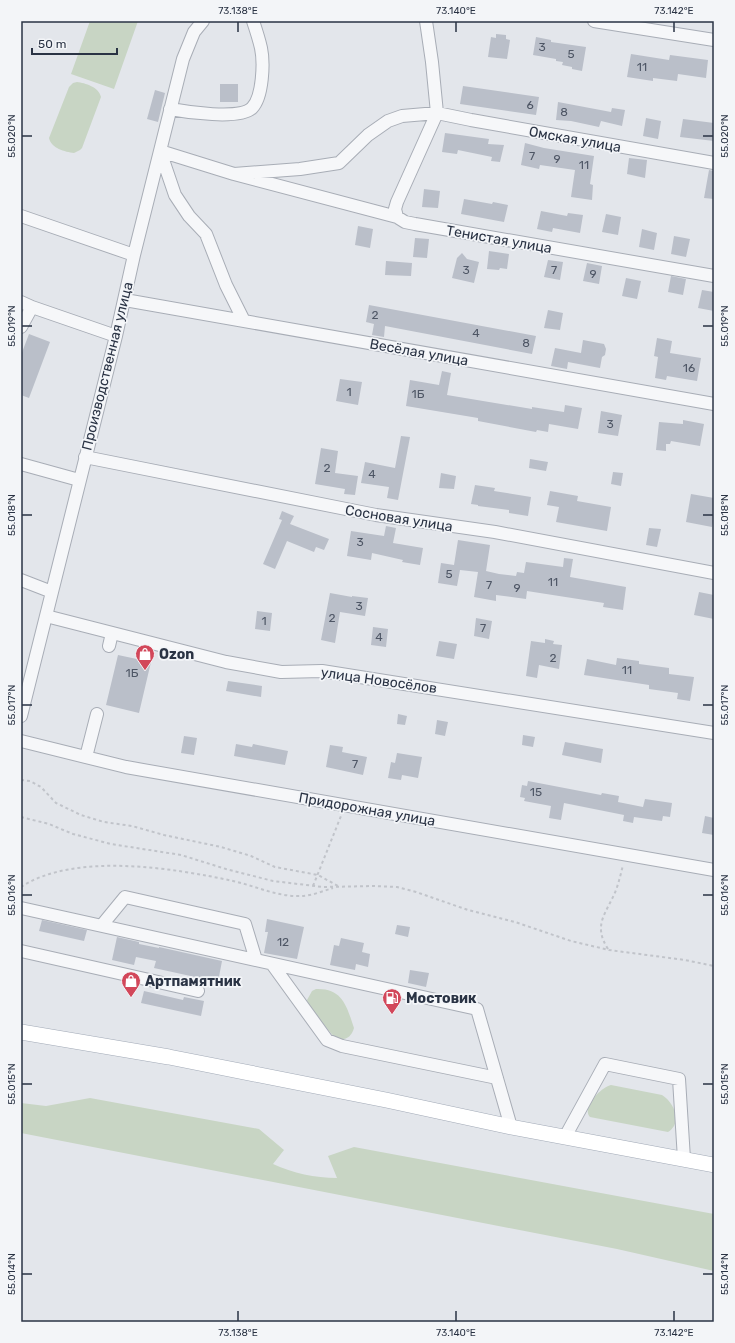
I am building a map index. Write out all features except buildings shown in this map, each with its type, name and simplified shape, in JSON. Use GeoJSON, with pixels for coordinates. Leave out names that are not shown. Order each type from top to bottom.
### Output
{"type":"FeatureCollection","features":[{"type":"Feature","properties":{"kind":"main road"},"geometry":{"type":"LineString","coordinates":[[21,1032],[169,1057],[510,1127],[714,1165]]}},
{"type":"Feature","properties":{"kind":"street","name":"Производственная улица"},"geometry":{"type":"LineString","coordinates":[[21,716],[125,300],[134,255],[182,59],[194,32],[203,21]]}},
{"type":"Feature","properties":{"kind":"street"},"geometry":{"type":"LineString","coordinates":[[170,109],[190,113],[238,114],[251,108],[258,98],[262,81],[261,49],[253,21]]}},
{"type":"Feature","properties":{"kind":"street"},"geometry":{"type":"LineString","coordinates":[[397,217],[395,209],[397,202],[437,113],[426,21]]}},
{"type":"Feature","properties":{"kind":"street"},"geometry":{"type":"LineString","coordinates":[[594,21],[714,40]]}},
{"type":"Feature","properties":{"kind":"street","name":"Омская улица"},"geometry":{"type":"LineString","coordinates":[[234,174],[300,169],[339,163],[368,135],[388,121],[402,116],[437,113],[714,163]]}},
{"type":"Feature","properties":{"kind":"street"},"geometry":{"type":"LineString","coordinates":[[160,151],[175,195],[189,216],[206,234],[226,285],[244,321]]}},
{"type":"Feature","properties":{"kind":"street","name":"Тенистая улица"},"geometry":{"type":"LineString","coordinates":[[160,151],[234,174],[397,217],[405,222],[714,276]]}},
{"type":"Feature","properties":{"kind":"street"},"geometry":{"type":"LineString","coordinates":[[21,216],[134,255]]}},
{"type":"Feature","properties":{"kind":"street","name":"Весёлая улица"},"geometry":{"type":"LineString","coordinates":[[125,300],[714,404]]}},
{"type":"Feature","properties":{"kind":"street"},"geometry":{"type":"LineString","coordinates":[[21,327],[26,304],[116,336]]}},
{"type":"Feature","properties":{"kind":"street","name":"Сосновая улица"},"geometry":{"type":"LineString","coordinates":[[85,457],[376,515],[495,532],[714,573]]}},
{"type":"Feature","properties":{"kind":"street"},"geometry":{"type":"LineString","coordinates":[[21,464],[79,480]]}},
{"type":"Feature","properties":{"kind":"street"},"geometry":{"type":"LineString","coordinates":[[21,580],[52,592]]}},
{"type":"Feature","properties":{"kind":"street","name":"улица Новосёлов"},"geometry":{"type":"LineString","coordinates":[[46,616],[226,662],[281,672],[322,671],[714,733]]}},
{"type":"Feature","properties":{"kind":"street"},"geometry":{"type":"LineString","coordinates":[[109,646],[112,633]]}},
{"type":"Feature","properties":{"kind":"street"},"geometry":{"type":"LineString","coordinates":[[86,757],[97,714]]}},
{"type":"Feature","properties":{"kind":"street","name":"Придорожная улица"},"geometry":{"type":"LineString","coordinates":[[21,741],[126,767],[714,870]]}},
{"type":"Feature","properties":{"kind":"street"},"geometry":{"type":"LineString","coordinates":[[102,926],[125,897],[246,924],[256,960]]}},
{"type":"Feature","properties":{"kind":"street"},"geometry":{"type":"LineString","coordinates":[[21,908],[477,1009],[510,1127]]}},
{"type":"Feature","properties":{"kind":"street"},"geometry":{"type":"LineString","coordinates":[[21,951],[198,991]]}},
{"type":"Feature","properties":{"kind":"street"},"geometry":{"type":"LineString","coordinates":[[272,964],[327,1040],[342,1046],[497,1078]]}},
{"type":"Feature","properties":{"kind":"street"},"geometry":{"type":"LineString","coordinates":[[565,1137],[605,1064],[679,1079],[684,1159]]}},
{"type":"Feature","properties":{"kind":"path"},"geometry":{"type":"LineString","coordinates":[[21,780],[30,781],[41,787],[56,803],[81,815],[104,822],[132,826],[164,835],[220,847],[251,856],[275,868],[318,875],[338,887]]}},
{"type":"Feature","properties":{"kind":"path"},"geometry":{"type":"LineString","coordinates":[[313,886],[345,805]]}},
{"type":"Feature","properties":{"kind":"path"},"geometry":{"type":"LineString","coordinates":[[21,817],[49,824],[73,834],[111,844],[181,855],[226,869],[273,881],[313,886],[397,887],[468,910],[515,922],[571,941],[609,950],[685,960],[714,966]]}},
{"type":"Feature","properties":{"kind":"path"},"geometry":{"type":"LineString","coordinates":[[609,950],[602,939],[601,927],[603,917],[616,890],[626,854]]}},
{"type":"Feature","properties":{"kind":"path"},"geometry":{"type":"LineString","coordinates":[[21,887],[30,881],[62,870],[105,866],[145,868],[192,873],[234,881],[273,893],[302,896],[338,887]]}},
{"type":"Feature","properties":{"kind":"green space"},"geometry":{"type":"Polygon","coordinates":[[[90,21],[138,21],[114,89],[71,74],[90,21]]]}},
{"type":"Feature","properties":{"kind":"green space"},"geometry":{"type":"Polygon","coordinates":[[[77,82],[95,88],[101,97],[82,148],[74,153],[55,147],[49,138],[69,87],[73,83],[77,82]]]}},
{"type":"Feature","properties":{"kind":"green space"},"geometry":{"type":"Polygon","coordinates":[[[316,989],[325,990],[338,995],[346,1006],[354,1028],[347,1038],[335,1038],[309,1007],[307,1000],[312,991],[316,989]]]}},
{"type":"Feature","properties":{"kind":"green space"},"geometry":{"type":"Polygon","coordinates":[[[611,1085],[662,1095],[670,1102],[675,1113],[676,1118],[673,1128],[668,1132],[590,1117],[588,1108],[593,1098],[602,1090],[611,1085]]]}},
{"type":"Feature","properties":{"kind":"green space"},"geometry":{"type":"Polygon","coordinates":[[[90,1098],[259,1129],[284,1150],[273,1164],[288,1170],[312,1176],[337,1178],[328,1156],[354,1147],[714,1214],[714,1271],[617,1249],[21,1133],[21,1103],[46,1106],[90,1098]]]}},
{"type":"Feature","properties":{"kind":"place","name":"Ozon"},"geometry":{"type":"Point","coordinates":[145,671]}},
{"type":"Feature","properties":{"kind":"place","name":"Артпамятник"},"geometry":{"type":"Point","coordinates":[131,998]}},
{"type":"Feature","properties":{"kind":"place","name":"Мостовик"},"geometry":{"type":"Point","coordinates":[392,1015]}}]}
